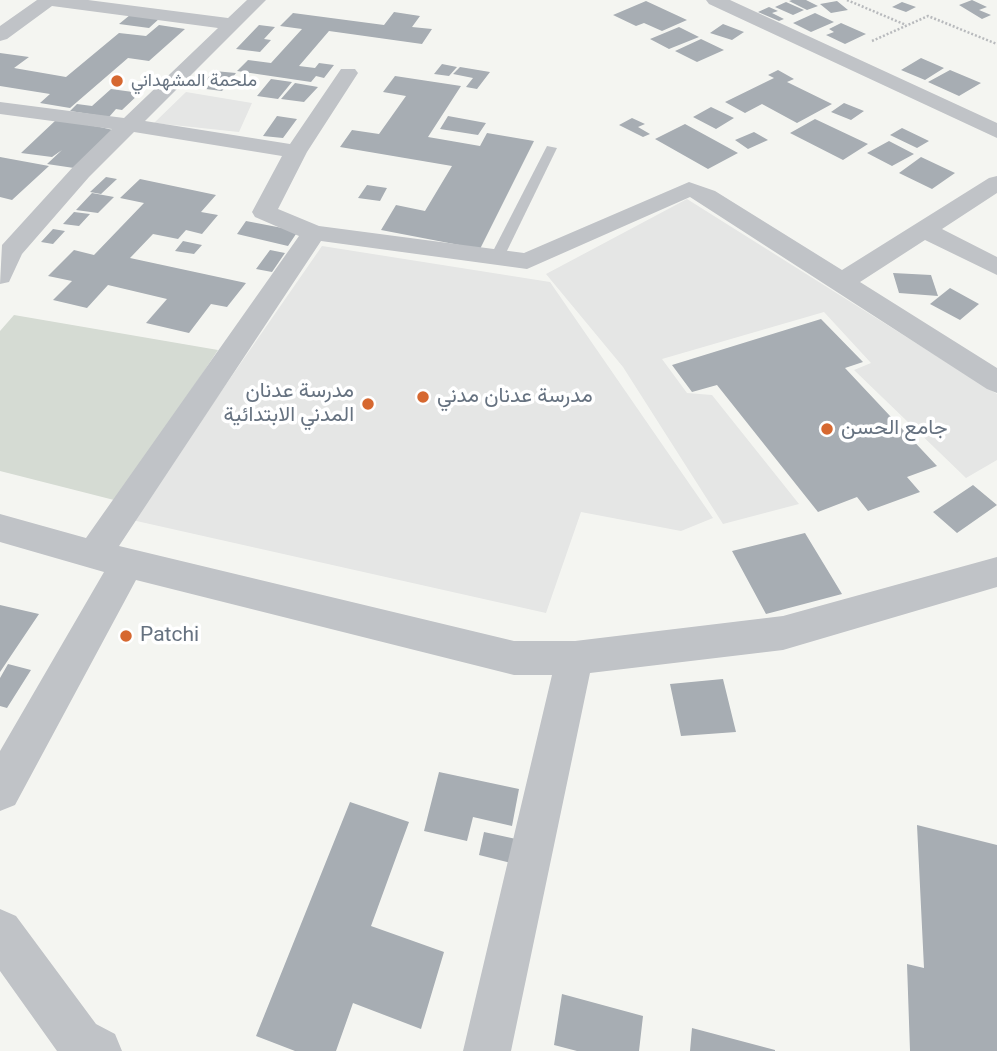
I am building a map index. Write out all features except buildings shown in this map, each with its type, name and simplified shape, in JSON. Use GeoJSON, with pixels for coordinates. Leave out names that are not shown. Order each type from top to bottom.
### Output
{"type":"FeatureCollection","features":[{"type":"Feature","properties":{"kind":"street"},"geometry":{"type":"LineString","coordinates":[[0,35],[47,0],[233,24]]}},
{"type":"Feature","properties":{"kind":"street"},"geometry":{"type":"LineString","coordinates":[[0,276],[6,254],[81,172],[257,0]]}},
{"type":"Feature","properties":{"kind":"street"},"geometry":{"type":"LineString","coordinates":[[715,0],[997,131]]}},
{"type":"Feature","properties":{"kind":"street"},"geometry":{"type":"LineString","coordinates":[[348,73],[296,152],[264,212],[314,233],[527,261],[689,189],[707,196],[997,382]]}},
{"type":"Feature","properties":{"kind":"street"},"geometry":{"type":"LineString","coordinates":[[0,108],[131,125],[296,152]]}},
{"type":"Feature","properties":{"kind":"street"},"geometry":{"type":"LineString","coordinates":[[842,282],[926,231],[997,183]]}},
{"type":"Feature","properties":{"kind":"street"},"geometry":{"type":"LineString","coordinates":[[926,231],[997,267]]}},
{"type":"Feature","properties":{"kind":"street"},"geometry":{"type":"LineString","coordinates":[[0,790],[111,559],[314,233]]}},
{"type":"Feature","properties":{"kind":"street"},"geometry":{"type":"LineString","coordinates":[[0,528],[111,559],[514,659],[575,658],[783,633],[997,572]]}},
{"type":"Feature","properties":{"kind":"street"},"geometry":{"type":"LineString","coordinates":[[487,1051],[575,658]]}},
{"type":"Feature","properties":{"kind":"street"},"geometry":{"type":"LineString","coordinates":[[0,932],[79,1041],[98,1051]]}},
{"type":"Feature","properties":{"kind":"lane"},"geometry":{"type":"LineString","coordinates":[[497,257],[551,148]]}},
{"type":"Feature","properties":{"kind":"path"},"geometry":{"type":"LineString","coordinates":[[848,0],[906,26]]}},
{"type":"Feature","properties":{"kind":"path"},"geometry":{"type":"LineString","coordinates":[[837,57],[928,16],[997,44]]}},
{"type":"Feature","properties":{"kind":"shaded area"},"geometry":{"type":"Polygon","coordinates":[[[186,92],[252,103],[239,132],[154,123],[186,92]]]}},
{"type":"Feature","properties":{"kind":"shaded area"},"geometry":{"type":"Polygon","coordinates":[[[687,199],[997,394],[997,460],[966,478],[854,370],[871,363],[824,312],[662,359],[687,393],[712,395],[799,504],[723,524],[623,367],[546,274],[687,199]]]}},
{"type":"Feature","properties":{"kind":"shaded area","name":"مدرسة عدنان مدني"},"geometry":{"type":"Polygon","coordinates":[[[322,246],[550,282],[713,518],[681,531],[581,512],[546,613],[132,520],[322,246]]]}},
{"type":"Feature","properties":{"kind":"shaded area"},"geometry":{"type":"Polygon","coordinates":[[[14,315],[218,350],[118,501],[0,471],[0,331],[14,315]]]}},
{"type":"Feature","properties":{"kind":"place","name":"ملحمة المشهداني"},"geometry":{"type":"Point","coordinates":[117,81]}},
{"type":"Feature","properties":{"kind":"place","name":"مدرسة عدنان مدني"},"geometry":{"type":"Point","coordinates":[423,397]}},
{"type":"Feature","properties":{"kind":"place","name":"مدرسة عدنان المدني الابتدائية"},"geometry":{"type":"Point","coordinates":[368,404]}},
{"type":"Feature","properties":{"kind":"place","name":"جامع الحسن"},"geometry":{"type":"Point","coordinates":[827,429]}},
{"type":"Feature","properties":{"kind":"place","name":"Patchi"},"geometry":{"type":"Point","coordinates":[126,636]}}]}
